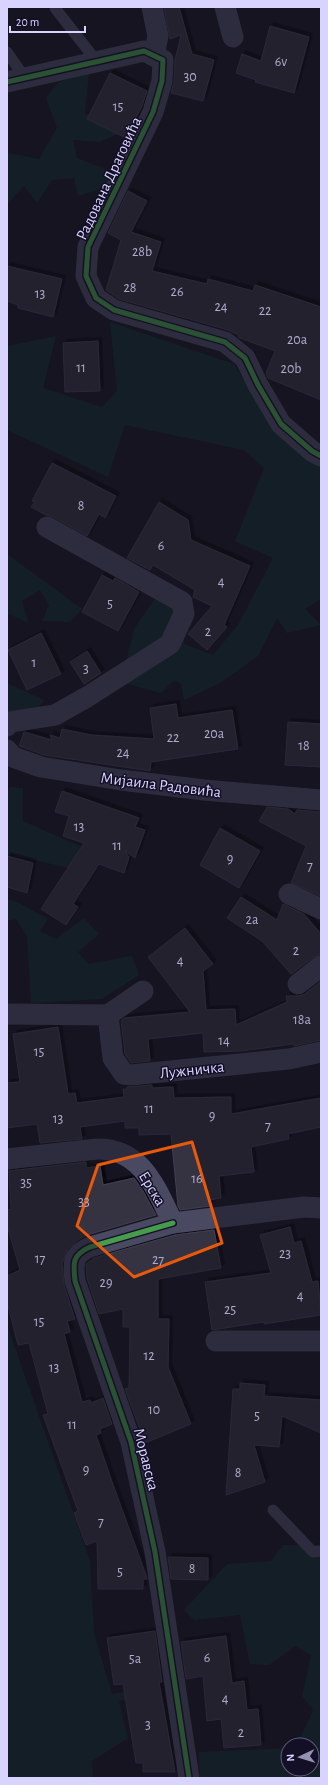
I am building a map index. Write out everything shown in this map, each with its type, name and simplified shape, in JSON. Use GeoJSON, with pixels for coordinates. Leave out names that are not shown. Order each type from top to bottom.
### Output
{"type":"FeatureCollection","features":[{"type":"Feature","properties":{"kind":"street"},"geometry":{"type":"LineString","coordinates":[[16,80],[144,51],[154,56],[158,36],[152,7]]}},
{"type":"Feature","properties":{"kind":"street"},"geometry":{"type":"LineString","coordinates":[[225,7],[233,37]]}},
{"type":"Feature","properties":{"kind":"street","name":"Радована Драговића"},"geometry":{"type":"LineString","coordinates":[[154,56],[163,60],[162,81],[153,112],[88,247],[86,276],[96,298],[114,310],[225,342],[245,358],[258,385],[281,424],[312,451],[321,456]]}},
{"type":"Feature","properties":{"kind":"street"},"geometry":{"type":"LineString","coordinates":[[7,726],[10,722],[55,715],[87,697],[170,644],[184,614],[182,602],[47,527]]}},
{"type":"Feature","properties":{"kind":"street","name":"Мијаила Радовића"},"geometry":{"type":"LineString","coordinates":[[7,750],[13,758],[42,767],[120,780],[204,790],[321,800]]}},
{"type":"Feature","properties":{"kind":"street"},"geometry":{"type":"LineString","coordinates":[[289,894],[321,909]]}},
{"type":"Feature","properties":{"kind":"street"},"geometry":{"type":"LineString","coordinates":[[298,984],[321,966]]}},
{"type":"Feature","properties":{"kind":"street"},"geometry":{"type":"LineString","coordinates":[[7,1014],[108,1015],[143,991]]}},
{"type":"Feature","properties":{"kind":"street","name":"Лужничка"},"geometry":{"type":"LineString","coordinates":[[108,1015],[113,1058],[124,1074],[131,1075],[289,1059],[321,1052]]}},
{"type":"Feature","properties":{"kind":"street","name":"Ерска"},"geometry":{"type":"LineString","coordinates":[[7,1159],[111,1148],[137,1163],[150,1176],[173,1223],[304,1207],[321,1208]]}},
{"type":"Feature","properties":{"kind":"street","name":"Моравска"},"geometry":{"type":"LineString","coordinates":[[173,1223],[84,1249],[80,1252],[74,1262],[74,1270],[75,1281],[132,1442],[155,1552],[189,1778]]}},
{"type":"Feature","properties":{"kind":"street"},"geometry":{"type":"LineString","coordinates":[[216,1341],[321,1341]]}},
{"type":"Feature","properties":{"kind":"lane"},"geometry":{"type":"LineString","coordinates":[[54,8],[98,62]]}},
{"type":"Feature","properties":{"kind":"lane"},"geometry":{"type":"LineString","coordinates":[[7,52],[16,80]]}},
{"type":"Feature","properties":{"kind":"lane"},"geometry":{"type":"LineString","coordinates":[[273,1510],[313,1552],[321,1551]]}},
{"type":"Feature","properties":{"kind":"highlighted area"},"geometry":{"type":"Polygon","coordinates":[[[192,1142],[222,1243],[134,1277],[77,1226],[98,1165],[192,1142]]]}},
{"type":"Feature","properties":{"kind":"green space"},"geometry":{"type":"Polygon","coordinates":[[[89,73],[85,113],[118,134],[99,142],[73,140],[77,158],[113,172],[108,186],[78,196],[74,178],[52,180],[37,203],[24,186],[7,204],[7,153],[39,159],[57,128],[46,98],[59,82],[89,73]]]}},
{"type":"Feature","properties":{"kind":"green space"},"geometry":{"type":"Polygon","coordinates":[[[110,322],[234,364],[257,402],[321,466],[321,599],[305,609],[321,625],[287,633],[277,618],[258,656],[220,683],[184,700],[181,684],[174,680],[161,693],[128,684],[126,662],[134,629],[154,600],[175,599],[184,644],[213,655],[238,625],[273,558],[235,541],[264,468],[244,450],[125,425],[108,477],[7,430],[7,346],[56,336],[43,388],[102,407],[117,391],[110,322]]]}},
{"type":"Feature","properties":{"kind":"green space"},"geometry":{"type":"Polygon","coordinates":[[[7,554],[82,609],[70,622],[42,621],[49,605],[40,590],[22,601],[28,623],[7,613],[7,554]]]}},
{"type":"Feature","properties":{"kind":"green space"},"geometry":{"type":"Polygon","coordinates":[[[7,683],[44,700],[37,709],[7,712],[7,683]]]}},
{"type":"Feature","properties":{"kind":"green space"},"geometry":{"type":"Polygon","coordinates":[[[10,787],[23,788],[23,821],[82,847],[74,869],[7,854],[7,792],[10,787]]]}},
{"type":"Feature","properties":{"kind":"green space"},"geometry":{"type":"Polygon","coordinates":[[[7,899],[17,902],[48,919],[40,931],[56,939],[84,918],[99,934],[78,952],[88,964],[132,956],[139,975],[102,999],[31,1003],[27,937],[16,919],[7,921],[7,899]]]}},
{"type":"Feature","properties":{"kind":"green space"},"geometry":{"type":"Polygon","coordinates":[[[7,1325],[90,1561],[94,1633],[112,1694],[156,1687],[161,1696],[119,1701],[128,1738],[92,1761],[93,1778],[7,1778],[7,1325]]]}},
{"type":"Feature","properties":{"kind":"green space"},"geometry":{"type":"Polygon","coordinates":[[[283,1545],[321,1545],[321,1778],[200,1778],[199,1752],[280,1748],[280,1777],[320,1777],[320,1737],[301,1737],[313,1710],[302,1696],[311,1655],[295,1646],[269,1665],[250,1664],[240,1615],[194,1620],[184,1610],[227,1564],[271,1561],[283,1545]]]}},
{"type":"Feature","properties":{"kind":"building"},"geometry":{"type":"Polygon","coordinates":[[[164,7],[179,7],[192,54],[214,60],[203,101],[171,93],[174,82],[175,60],[181,35],[170,39],[164,7]]]}},
{"type":"Feature","properties":{"kind":"building"},"geometry":{"type":"Polygon","coordinates":[[[270,26],[309,37],[294,93],[255,82],[256,80],[236,73],[242,54],[261,61],[270,26]]]}},
{"type":"Feature","properties":{"kind":"building"},"geometry":{"type":"Polygon","coordinates":[[[110,73],[147,91],[142,106],[126,138],[87,119],[110,73]]]}},
{"type":"Feature","properties":{"kind":"building"},"geometry":{"type":"Polygon","coordinates":[[[128,191],[147,201],[131,232],[161,242],[152,271],[207,284],[208,279],[253,291],[255,285],[321,307],[321,400],[268,378],[266,373],[275,351],[240,338],[238,337],[239,335],[228,330],[119,299],[106,290],[121,240],[108,233],[128,191]]]}},
{"type":"Feature","properties":{"kind":"building"},"geometry":{"type":"Polygon","coordinates":[[[7,266],[62,279],[53,317],[18,308],[18,305],[7,301],[7,266]]]}},
{"type":"Feature","properties":{"kind":"building"},"geometry":{"type":"Polygon","coordinates":[[[98,341],[100,391],[65,392],[63,343],[98,341]]]}},
{"type":"Feature","properties":{"kind":"building"},"geometry":{"type":"Polygon","coordinates":[[[52,463],[116,496],[105,518],[99,514],[87,536],[53,517],[31,507],[35,502],[32,501],[52,463]]]}},
{"type":"Feature","properties":{"kind":"building"},"geometry":{"type":"Polygon","coordinates":[[[159,502],[188,520],[191,540],[250,566],[224,625],[227,627],[207,650],[188,634],[212,606],[193,597],[195,590],[153,565],[150,570],[127,558],[159,502]]]}},
{"type":"Feature","properties":{"kind":"building"},"geometry":{"type":"Polygon","coordinates":[[[102,575],[113,581],[115,578],[139,592],[118,631],[82,612],[102,575]]]}},
{"type":"Feature","properties":{"kind":"building"},"geometry":{"type":"Polygon","coordinates":[[[41,633],[61,674],[27,690],[8,650],[41,633]]]}},
{"type":"Feature","properties":{"kind":"building"},"geometry":{"type":"Polygon","coordinates":[[[87,651],[101,673],[84,684],[70,662],[87,651]]]}},
{"type":"Feature","properties":{"kind":"building"},"geometry":{"type":"Polygon","coordinates":[[[176,704],[178,718],[232,710],[238,749],[151,762],[150,771],[44,755],[19,746],[24,732],[52,740],[50,735],[60,738],[62,729],[91,735],[154,739],[150,708],[176,704]]]}},
{"type":"Feature","properties":{"kind":"building"},"geometry":{"type":"Polygon","coordinates":[[[288,722],[321,724],[321,767],[285,765],[288,722]]]}},
{"type":"Feature","properties":{"kind":"building"},"geometry":{"type":"Polygon","coordinates":[[[62,791],[139,818],[135,827],[145,830],[135,858],[125,851],[129,857],[124,873],[99,864],[73,904],[78,907],[66,925],[41,909],[84,843],[63,836],[69,816],[55,812],[62,791]]]}},
{"type":"Feature","properties":{"kind":"building"},"geometry":{"type":"Polygon","coordinates":[[[267,807],[288,809],[295,814],[297,810],[321,812],[321,896],[291,883],[306,846],[259,821],[267,807]]]}},
{"type":"Feature","properties":{"kind":"building"},"geometry":{"type":"Polygon","coordinates":[[[220,828],[260,851],[239,888],[200,865],[220,828]]]}},
{"type":"Feature","properties":{"kind":"building"},"geometry":{"type":"Polygon","coordinates":[[[7,856],[33,863],[27,893],[7,887],[7,856]]]}},
{"type":"Feature","properties":{"kind":"building"},"geometry":{"type":"Polygon","coordinates":[[[241,897],[277,920],[283,904],[304,914],[321,934],[321,954],[314,957],[291,974],[262,941],[227,918],[241,897]]]}},
{"type":"Feature","properties":{"kind":"building"},"geometry":{"type":"Polygon","coordinates":[[[185,928],[213,964],[203,971],[206,1010],[235,1009],[236,1025],[287,1002],[286,996],[299,996],[305,994],[321,981],[321,1040],[294,1046],[293,1044],[242,1051],[204,1052],[203,1033],[148,1039],[150,1061],[131,1063],[125,1054],[121,1021],[124,1018],[190,1012],[148,957],[185,928]]]}},
{"type":"Feature","properties":{"kind":"building"},"geometry":{"type":"Polygon","coordinates":[[[58,1027],[68,1094],[75,1093],[77,1103],[124,1097],[123,1089],[127,1089],[127,1087],[152,1085],[152,1088],[173,1087],[174,1098],[231,1097],[231,1114],[321,1098],[321,1127],[288,1134],[289,1139],[251,1147],[254,1172],[219,1176],[221,1198],[209,1200],[210,1206],[180,1210],[178,1206],[171,1134],[139,1135],[139,1128],[125,1128],[125,1121],[80,1127],[82,1139],[40,1143],[37,1124],[7,1128],[7,1083],[20,1082],[13,1034],[58,1027]]]}},
{"type":"Feature","properties":{"kind":"building"},"geometry":{"type":"Polygon","coordinates":[[[86,1162],[86,1168],[100,1166],[103,1185],[134,1178],[156,1215],[87,1235],[79,1239],[68,1249],[62,1264],[64,1285],[75,1319],[67,1321],[70,1332],[64,1334],[82,1402],[90,1400],[91,1403],[103,1398],[112,1424],[100,1429],[101,1433],[96,1435],[146,1575],[147,1579],[143,1579],[143,1589],[98,1589],[97,1541],[86,1545],[74,1513],[78,1511],[43,1415],[48,1414],[29,1343],[18,1345],[7,1302],[7,1276],[20,1270],[7,1225],[7,1210],[11,1209],[9,1171],[86,1162]]]}},
{"type":"Feature","properties":{"kind":"building"},"geometry":{"type":"Polygon","coordinates":[[[290,1227],[294,1243],[301,1241],[312,1282],[318,1281],[321,1315],[212,1330],[205,1282],[271,1273],[260,1235],[290,1227]]]}},
{"type":"Feature","properties":{"kind":"building"},"geometry":{"type":"Polygon","coordinates":[[[214,1230],[221,1268],[158,1279],[158,1319],[169,1319],[168,1367],[191,1424],[145,1443],[125,1389],[129,1388],[130,1327],[123,1327],[123,1309],[99,1314],[87,1278],[86,1264],[94,1258],[175,1235],[214,1230]]]}},
{"type":"Feature","properties":{"kind":"building"},"geometry":{"type":"Polygon","coordinates":[[[240,1383],[265,1385],[264,1396],[321,1400],[321,1433],[282,1416],[279,1447],[254,1445],[265,1482],[226,1495],[233,1389],[240,1389],[240,1383]]]}},
{"type":"Feature","properties":{"kind":"building"},"geometry":{"type":"Polygon","coordinates":[[[168,1557],[208,1558],[208,1580],[171,1579],[168,1557]]]}},
{"type":"Feature","properties":{"kind":"building"},"geometry":{"type":"Polygon","coordinates":[[[155,1631],[162,1682],[159,1682],[175,1772],[143,1772],[143,1763],[136,1763],[123,1684],[114,1685],[107,1638],[155,1631]]]}},
{"type":"Feature","properties":{"kind":"building"},"geometry":{"type":"Polygon","coordinates":[[[226,1636],[232,1683],[244,1681],[247,1710],[258,1709],[261,1745],[224,1748],[221,1719],[207,1721],[203,1676],[186,1679],[181,1642],[226,1636]]]}},
{"type":"Feature","properties":{"kind":"cycle path"},"geometry":{"type":"LineString","coordinates":[[7,82],[144,51],[163,60],[162,81],[153,112],[88,247],[86,276],[96,298],[114,310],[225,342],[245,358],[258,385],[281,424],[312,451],[321,456]]}},
{"type":"Feature","properties":{"kind":"cycle path"},"geometry":{"type":"LineString","coordinates":[[173,1223],[90,1247],[80,1253],[77,1257],[75,1260],[74,1269],[75,1281],[131,1442],[155,1552],[189,1778]]}}]}
